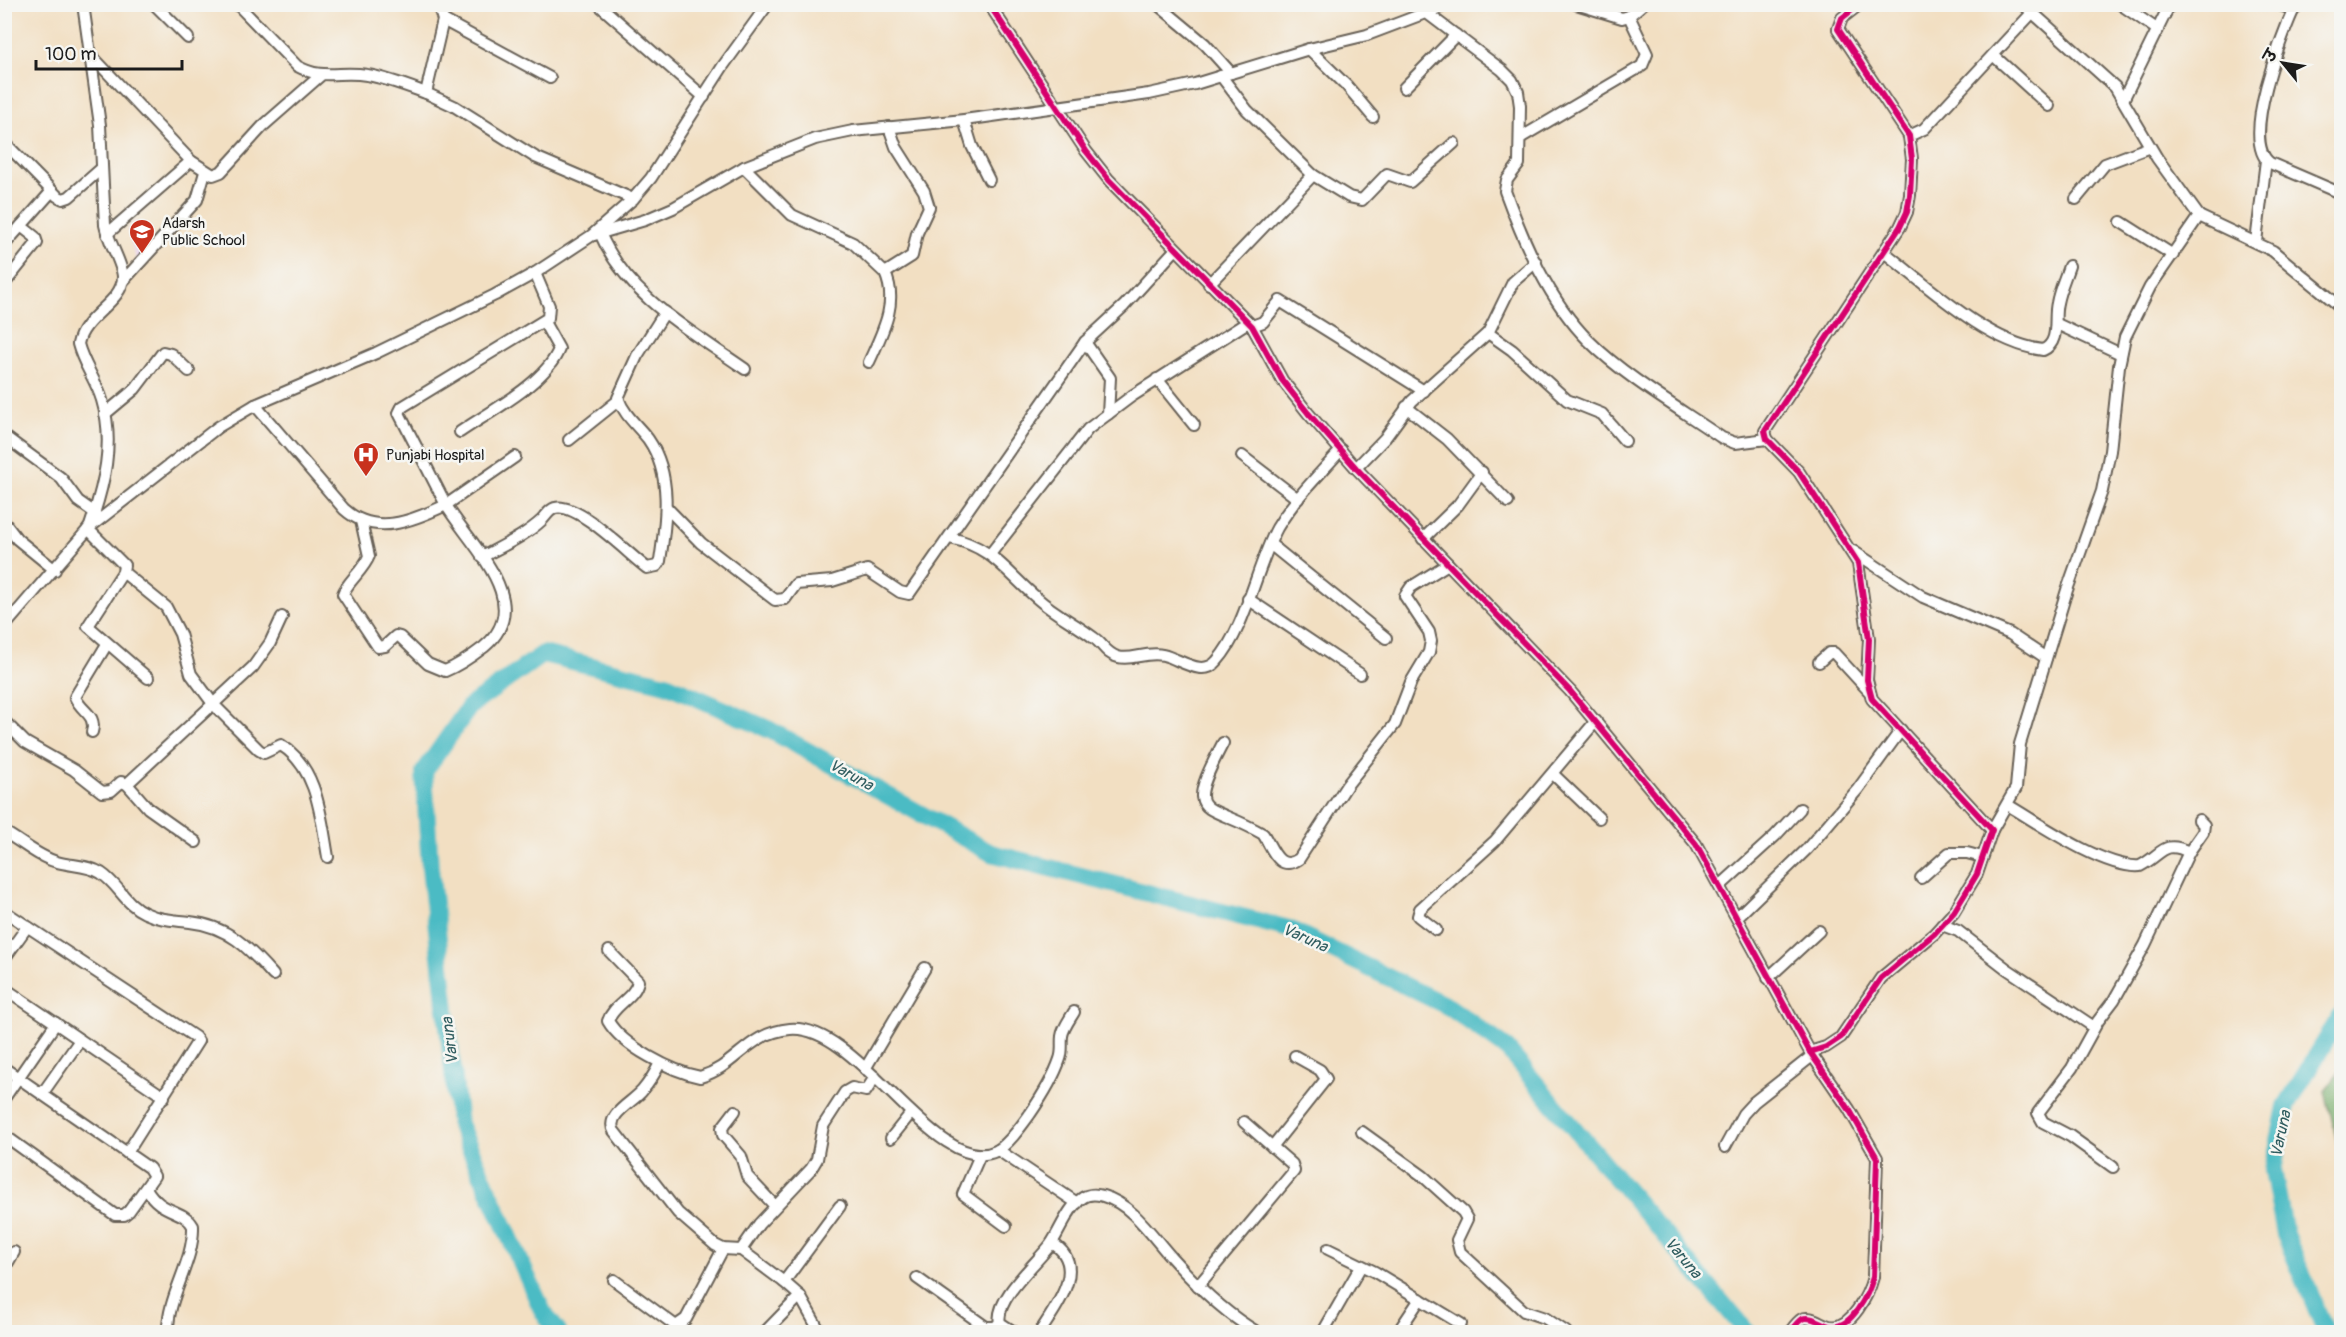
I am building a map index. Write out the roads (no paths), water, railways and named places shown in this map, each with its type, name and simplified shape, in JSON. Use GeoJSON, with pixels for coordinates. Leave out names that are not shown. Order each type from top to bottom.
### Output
{"type":"FeatureCollection","features":[{"type":"Feature","properties":{"kind":"street"},"geometry":{"type":"LineString","coordinates":[[83,4],[100,125],[106,234],[123,270],[124,280]]}},
{"type":"Feature","properties":{"kind":"street"},"geometry":{"type":"LineString","coordinates":[[154,4],[188,38]]}},
{"type":"Feature","properties":{"kind":"street"},"geometry":{"type":"LineString","coordinates":[[237,4],[297,66],[320,76],[354,73],[369,75],[426,93],[454,106],[535,157],[633,199]]}},
{"type":"Feature","properties":{"kind":"street"},"geometry":{"type":"LineString","coordinates":[[426,93],[443,20],[438,4]]}},
{"type":"Feature","properties":{"kind":"street"},"geometry":{"type":"LineString","coordinates":[[598,4],[704,97]]}},
{"type":"Feature","properties":{"kind":"street"},"geometry":{"type":"LineString","coordinates":[[4,627],[89,528],[180,454],[218,427],[255,405],[376,353],[535,273],[596,235],[633,199],[667,155],[768,4]]}},
{"type":"Feature","properties":{"kind":"street"},"geometry":{"type":"LineString","coordinates":[[989,4],[1086,151],[1109,180],[1175,250],[1250,324],[1293,397],[1356,468],[1596,721],[1696,844],[1811,1054],[1849,1109],[1877,1158],[1873,1277],[1869,1292],[1841,1325],[1832,1326],[1805,1318],[1800,1319],[1790,1332]]}},
{"type":"Feature","properties":{"kind":"street"},"geometry":{"type":"LineString","coordinates":[[1157,4],[1205,44],[1247,110],[1313,175],[1343,194],[1362,200],[1388,174],[1410,182],[1454,143]]}},
{"type":"Feature","properties":{"kind":"street"},"geometry":{"type":"LineString","coordinates":[[596,235],[645,220],[673,208],[744,167],[815,139],[889,127],[1058,108],[1149,94],[1367,35],[1428,14],[1449,4]]}},
{"type":"Feature","properties":{"kind":"street"},"geometry":{"type":"LineString","coordinates":[[1576,4],[1607,15],[1629,16],[1643,4]]}},
{"type":"Feature","properties":{"kind":"street"},"geometry":{"type":"LineString","coordinates":[[1860,4],[1842,18],[1838,29],[1909,136],[1912,159],[1907,212],[1884,252],[1774,414],[1765,431],[1767,439],[1799,472],[1858,563],[1865,595],[1869,639],[1868,690]]}},
{"type":"Feature","properties":{"kind":"street"},"geometry":{"type":"LineString","coordinates":[[2023,4],[2105,76],[2123,100],[2150,147],[2199,216],[2256,242],[2285,259],[2306,280],[2342,308]]}},
{"type":"Feature","properties":{"kind":"street"},"geometry":{"type":"LineString","coordinates":[[2120,4],[2158,30]]}},
{"type":"Feature","properties":{"kind":"street"},"geometry":{"type":"LineString","coordinates":[[2123,100],[2170,4]]}},
{"type":"Feature","properties":{"kind":"street"},"geometry":{"type":"LineString","coordinates":[[2277,4],[2295,7],[2268,77],[2261,112],[2260,151],[2266,160],[2342,194]]}},
{"type":"Feature","properties":{"kind":"street"},"geometry":{"type":"LineString","coordinates":[[1909,136],[1923,129],[2032,13]]}},
{"type":"Feature","properties":{"kind":"street"},"geometry":{"type":"LineString","coordinates":[[1428,14],[1512,80],[1518,92],[1520,106],[1519,164],[1507,180],[1504,191],[1547,283],[1577,328],[1609,358],[1722,438],[1735,443],[1767,439]]}},
{"type":"Feature","properties":{"kind":"street"},"geometry":{"type":"LineString","coordinates":[[1520,138],[1642,66],[1647,54],[1629,16]]}},
{"type":"Feature","properties":{"kind":"street"},"geometry":{"type":"LineString","coordinates":[[443,20],[550,78]]}},
{"type":"Feature","properties":{"kind":"street"},"geometry":{"type":"LineString","coordinates":[[1404,88],[1456,35]]}},
{"type":"Feature","properties":{"kind":"street"},"geometry":{"type":"LineString","coordinates":[[1309,49],[1347,86],[1373,117]]}},
{"type":"Feature","properties":{"kind":"street"},"geometry":{"type":"LineString","coordinates":[[90,54],[191,162],[213,175],[221,172],[263,126],[320,76]]}},
{"type":"Feature","properties":{"kind":"street"},"geometry":{"type":"LineString","coordinates":[[1993,55],[2049,106]]}},
{"type":"Feature","properties":{"kind":"street"},"geometry":{"type":"LineString","coordinates":[[963,120],[972,146],[989,180]]}},
{"type":"Feature","properties":{"kind":"street"},"geometry":{"type":"LineString","coordinates":[[885,273],[912,256],[917,233],[929,207],[924,191],[896,147],[889,127]]}},
{"type":"Feature","properties":{"kind":"street"},"geometry":{"type":"LineString","coordinates":[[4,142],[52,191],[63,199],[69,197],[102,168]]}},
{"type":"Feature","properties":{"kind":"street"},"geometry":{"type":"LineString","coordinates":[[2076,199],[2105,164],[2150,147]]}},
{"type":"Feature","properties":{"kind":"street"},"geometry":{"type":"LineString","coordinates":[[2256,242],[2266,160]]}},
{"type":"Feature","properties":{"kind":"street"},"geometry":{"type":"LineString","coordinates":[[106,234],[191,162]]}},
{"type":"Feature","properties":{"kind":"street"},"geometry":{"type":"LineString","coordinates":[[744,167],[792,214],[853,243],[885,273],[892,296],[889,313],[869,362]]}},
{"type":"Feature","properties":{"kind":"street"},"geometry":{"type":"LineString","coordinates":[[89,528],[106,472],[108,452],[105,414],[95,380],[78,344],[85,325],[110,300],[124,280],[197,200],[205,172]]}},
{"type":"Feature","properties":{"kind":"street"},"geometry":{"type":"LineString","coordinates":[[1209,284],[1313,175]]}},
{"type":"Feature","properties":{"kind":"street"},"geometry":{"type":"LineString","coordinates":[[4,245],[52,191]]}},
{"type":"Feature","properties":{"kind":"street"},"geometry":{"type":"LineString","coordinates":[[1725,1147],[1743,1114],[1754,1102],[1811,1054],[1841,1037],[1881,978],[1942,925],[1970,888],[1992,831],[2016,788],[2020,744],[2102,491],[2110,451],[2121,354],[2134,315],[2150,287],[2199,216]]}},
{"type":"Feature","properties":{"kind":"street"},"geometry":{"type":"LineString","coordinates":[[2121,222],[2173,255]]}},
{"type":"Feature","properties":{"kind":"street"},"geometry":{"type":"LineString","coordinates":[[4,284],[37,243],[35,237],[21,226]]}},
{"type":"Feature","properties":{"kind":"street"},"geometry":{"type":"LineString","coordinates":[[596,235],[630,282],[665,312],[745,369]]}},
{"type":"Feature","properties":{"kind":"street"},"geometry":{"type":"LineString","coordinates":[[667,508],[701,543],[779,601],[785,599],[796,584],[832,581],[867,570],[900,592],[909,594],[1085,342],[1111,320],[1175,250]]}},
{"type":"Feature","properties":{"kind":"street"},"geometry":{"type":"LineString","coordinates":[[1884,252],[1972,321],[2009,340],[2043,350],[2051,344],[2057,324],[2057,302],[2069,266]]}},
{"type":"Feature","properties":{"kind":"street"},"geometry":{"type":"LineString","coordinates":[[1356,468],[1385,438],[1406,407],[1488,333],[1513,282],[1536,262]]}},
{"type":"Feature","properties":{"kind":"street"},"geometry":{"type":"LineString","coordinates":[[361,522],[369,556],[358,576],[343,594],[378,647],[385,646],[396,636],[400,637],[436,669],[445,671],[462,663],[491,640],[501,628],[504,612],[503,594],[496,578],[446,505],[400,417],[399,410],[544,322],[550,312],[535,273]]}},
{"type":"Feature","properties":{"kind":"street"},"geometry":{"type":"LineString","coordinates":[[990,553],[1081,436],[1157,379],[1250,324],[1263,322],[1280,301],[1424,391]]}},
{"type":"Feature","properties":{"kind":"street"},"geometry":{"type":"LineString","coordinates":[[569,440],[619,400],[621,387],[637,356],[665,312]]}},
{"type":"Feature","properties":{"kind":"street"},"geometry":{"type":"LineString","coordinates":[[460,432],[531,383],[550,364],[559,349],[544,322]]}},
{"type":"Feature","properties":{"kind":"street"},"geometry":{"type":"LineString","coordinates":[[2057,324],[2121,354]]}},
{"type":"Feature","properties":{"kind":"street"},"geometry":{"type":"LineString","coordinates":[[1488,333],[1512,350],[1567,400],[1602,414],[1625,441]]}},
{"type":"Feature","properties":{"kind":"street"},"geometry":{"type":"LineString","coordinates":[[1085,342],[1110,378],[1108,414]]}},
{"type":"Feature","properties":{"kind":"street"},"geometry":{"type":"LineString","coordinates":[[105,414],[135,389],[163,352],[171,354],[189,371]]}},
{"type":"Feature","properties":{"kind":"street"},"geometry":{"type":"LineString","coordinates":[[1157,379],[1194,425]]}},
{"type":"Feature","properties":{"kind":"street"},"geometry":{"type":"LineString","coordinates":[[482,558],[537,524],[550,511],[562,508],[596,523],[625,552],[652,568],[660,561],[667,508],[664,480],[656,455],[619,400]]}},
{"type":"Feature","properties":{"kind":"street"},"geometry":{"type":"LineString","coordinates":[[255,405],[344,508],[361,522],[375,525],[403,523],[446,505],[515,457]]}},
{"type":"Feature","properties":{"kind":"street"},"geometry":{"type":"LineString","coordinates":[[1406,407],[1448,439],[1482,472],[1508,502]]}},
{"type":"Feature","properties":{"kind":"street"},"geometry":{"type":"LineString","coordinates":[[4,436],[61,478],[78,501],[95,513]]}},
{"type":"Feature","properties":{"kind":"street"},"geometry":{"type":"LineString","coordinates":[[950,538],[974,544],[990,553],[1037,599],[1094,637],[1105,651],[1118,657],[1148,653],[1162,654],[1199,668],[1209,668],[1224,651],[1277,529],[1298,499],[1341,450]]}},
{"type":"Feature","properties":{"kind":"street"},"geometry":{"type":"LineString","coordinates":[[1242,456],[1298,499]]}},
{"type":"Feature","properties":{"kind":"street"},"geometry":{"type":"LineString","coordinates":[[1423,538],[1458,505],[1482,472]]}},
{"type":"Feature","properties":{"kind":"street"},"geometry":{"type":"LineString","coordinates":[[4,522],[17,539],[55,570]]}},
{"type":"Feature","properties":{"kind":"street"},"geometry":{"type":"LineString","coordinates":[[89,528],[121,559],[123,572],[166,608],[180,633],[191,674],[214,705],[241,728],[259,750],[264,753],[281,745],[307,773],[317,799],[328,857]]}},
{"type":"Feature","properties":{"kind":"street"},"geometry":{"type":"LineString","coordinates":[[1270,544],[1386,638]]}},
{"type":"Feature","properties":{"kind":"street"},"geometry":{"type":"LineString","coordinates":[[1851,550],[1923,597],[2010,634],[2046,658]]}},
{"type":"Feature","properties":{"kind":"street"},"geometry":{"type":"LineString","coordinates":[[1223,743],[1205,777],[1201,792],[1203,801],[1207,808],[1216,814],[1263,834],[1272,853],[1286,863],[1292,864],[1299,859],[1347,785],[1395,724],[1407,690],[1429,652],[1431,641],[1422,620],[1405,596],[1411,587],[1448,564]]}},
{"type":"Feature","properties":{"kind":"street"},"geometry":{"type":"LineString","coordinates":[[123,572],[88,622],[90,629],[148,678]]}},
{"type":"Feature","properties":{"kind":"street"},"geometry":{"type":"LineString","coordinates":[[1248,599],[1360,674]]}},
{"type":"Feature","properties":{"kind":"street"},"geometry":{"type":"LineString","coordinates":[[127,784],[214,705],[261,658],[282,617]]}},
{"type":"Feature","properties":{"kind":"street"},"geometry":{"type":"LineString","coordinates":[[92,732],[94,724],[92,717],[75,697],[107,644]]}},
{"type":"Feature","properties":{"kind":"street"},"geometry":{"type":"LineString","coordinates":[[1819,662],[1829,652],[1834,653],[1868,690],[1872,699],[1992,831]]}},
{"type":"Feature","properties":{"kind":"street"},"geometry":{"type":"LineString","coordinates":[[4,721],[25,742],[74,770],[102,792],[111,791],[121,782],[127,784],[148,808],[196,842]]}},
{"type":"Feature","properties":{"kind":"street"},"geometry":{"type":"LineString","coordinates":[[1436,930],[1420,919],[1418,916],[1420,909],[1495,841],[1596,721]]}},
{"type":"Feature","properties":{"kind":"street"},"geometry":{"type":"LineString","coordinates":[[1737,917],[1807,849],[1858,789],[1901,730]]}},
{"type":"Feature","properties":{"kind":"street"},"geometry":{"type":"LineString","coordinates":[[1553,774],[1599,818]]}},
{"type":"Feature","properties":{"kind":"street"},"geometry":{"type":"LineString","coordinates":[[2008,805],[2081,848],[2130,867],[2150,861],[2168,846],[2179,847],[2189,852]]}},
{"type":"Feature","properties":{"kind":"street"},"geometry":{"type":"LineString","coordinates":[[1720,886],[1775,836],[1800,809]]}},
{"type":"Feature","properties":{"kind":"street"},"geometry":{"type":"LineString","coordinates":[[2113,1167],[2037,1116],[2084,1050],[2094,1027],[2114,1000],[2145,945],[2189,852],[2205,829],[2199,820]]}},
{"type":"Feature","properties":{"kind":"street"},"geometry":{"type":"LineString","coordinates":[[4,832],[55,862],[94,869],[109,879],[124,899],[146,913],[160,919],[217,927],[232,934],[245,944],[273,975]]}},
{"type":"Feature","properties":{"kind":"street"},"geometry":{"type":"LineString","coordinates":[[1921,878],[1949,853],[1967,852],[1982,857]]}},
{"type":"Feature","properties":{"kind":"street"},"geometry":{"type":"LineString","coordinates":[[4,911],[198,1041],[197,1047],[127,1154]]}},
{"type":"Feature","properties":{"kind":"street"},"geometry":{"type":"LineString","coordinates":[[1942,925],[1958,932],[2030,986],[2094,1027]]}},
{"type":"Feature","properties":{"kind":"street"},"geometry":{"type":"LineString","coordinates":[[4,959],[27,927]]}},
{"type":"Feature","properties":{"kind":"street"},"geometry":{"type":"LineString","coordinates":[[1768,978],[1819,931]]}},
{"type":"Feature","properties":{"kind":"street"},"geometry":{"type":"LineString","coordinates":[[609,951],[638,981],[635,989],[610,1015],[608,1021],[642,1052],[660,1063],[700,1077],[721,1066],[761,1035],[797,1029],[819,1034],[833,1042],[875,1077],[911,1113],[962,1149],[980,1155],[998,1150],[1039,1100],[1059,1061],[1063,1032],[1074,1012]]}},
{"type":"Feature","properties":{"kind":"street"},"geometry":{"type":"LineString","coordinates":[[865,1069],[925,968]]}},
{"type":"Feature","properties":{"kind":"street"},"geometry":{"type":"LineString","coordinates":[[4,988],[164,1097]]}},
{"type":"Feature","properties":{"kind":"street"},"geometry":{"type":"LineString","coordinates":[[4,1097],[56,1023]]}},
{"type":"Feature","properties":{"kind":"street"},"geometry":{"type":"LineString","coordinates":[[42,1094],[80,1040]]}},
{"type":"Feature","properties":{"kind":"street"},"geometry":{"type":"LineString","coordinates":[[1272,1147],[1326,1079],[1320,1070],[1295,1056]]}},
{"type":"Feature","properties":{"kind":"street"},"geometry":{"type":"LineString","coordinates":[[660,1063],[641,1093],[616,1115],[612,1127],[678,1213],[723,1249],[741,1250],[784,1282],[800,1296],[820,1332]]}},
{"type":"Feature","properties":{"kind":"street"},"geometry":{"type":"LineString","coordinates":[[4,1068],[154,1173],[129,1211],[124,1215],[115,1215],[4,1135]]}},
{"type":"Feature","properties":{"kind":"street"},"geometry":{"type":"LineString","coordinates":[[741,1250],[775,1206],[817,1159],[823,1126],[845,1092],[852,1088],[866,1091],[875,1077]]}},
{"type":"Feature","properties":{"kind":"street"},"geometry":{"type":"LineString","coordinates":[[735,1111],[722,1128],[723,1135],[741,1156],[747,1176],[775,1206]]}},
{"type":"Feature","properties":{"kind":"street"},"geometry":{"type":"LineString","coordinates":[[891,1138],[911,1113]]}},
{"type":"Feature","properties":{"kind":"street"},"geometry":{"type":"LineString","coordinates":[[1198,1286],[1292,1175],[1292,1164],[1244,1122]]}},
{"type":"Feature","properties":{"kind":"street"},"geometry":{"type":"LineString","coordinates":[[1362,1132],[1424,1176],[1463,1212],[1467,1219],[1457,1240],[1460,1252],[1524,1311],[1545,1318],[1566,1332]]}},
{"type":"Feature","properties":{"kind":"street"},"geometry":{"type":"LineString","coordinates":[[998,1150],[1077,1203]]}},
{"type":"Feature","properties":{"kind":"street"},"geometry":{"type":"LineString","coordinates":[[980,1155],[963,1194],[1006,1226]]}},
{"type":"Feature","properties":{"kind":"street"},"geometry":{"type":"LineString","coordinates":[[146,1188],[158,1205],[180,1215],[194,1226],[187,1263],[170,1317],[168,1332]]}},
{"type":"Feature","properties":{"kind":"street"},"geometry":{"type":"LineString","coordinates":[[1000,1323],[1000,1312],[1018,1282],[1052,1243],[1077,1203],[1091,1195],[1104,1196],[1118,1204],[1153,1235],[1198,1286],[1223,1308],[1257,1332]]}},
{"type":"Feature","properties":{"kind":"street"},"geometry":{"type":"LineString","coordinates":[[784,1282],[840,1206]]}},
{"type":"Feature","properties":{"kind":"street"},"geometry":{"type":"LineString","coordinates":[[1040,1332],[1068,1285],[1068,1259],[1064,1252],[1052,1243]]}},
{"type":"Feature","properties":{"kind":"street"},"geometry":{"type":"LineString","coordinates":[[614,1280],[676,1326],[686,1319],[723,1249]]}},
{"type":"Feature","properties":{"kind":"street"},"geometry":{"type":"LineString","coordinates":[[1328,1249],[1362,1266],[1461,1324]]}},
{"type":"Feature","properties":{"kind":"street"},"geometry":{"type":"LineString","coordinates":[[4,1269],[14,1252]]}},
{"type":"Feature","properties":{"kind":"street"},"geometry":{"type":"LineString","coordinates":[[1323,1332],[1362,1266]]}},
{"type":"Feature","properties":{"kind":"street"},"geometry":{"type":"LineString","coordinates":[[917,1278],[986,1327],[995,1327],[1000,1323]]}},
{"type":"Feature","properties":{"kind":"street"},"geometry":{"type":"LineString","coordinates":[[765,1332],[800,1296]]}},
{"type":"Feature","properties":{"kind":"street"},"geometry":{"type":"LineString","coordinates":[[1398,1332],[1420,1299]]}},
{"type":"Feature","properties":{"kind":"street"},"geometry":{"type":"LineString","coordinates":[[1000,1323],[1014,1332]]}},
{"type":"Feature","properties":{"kind":"waterway","name":"Varuna"},"geometry":{"type":"LineString","coordinates":[[558,1332],[543,1312],[459,1124],[430,868],[424,772],[470,706],[543,654],[666,684],[770,730],[991,853],[1289,929],[1449,1007],[1505,1047],[1747,1332]]}},
{"type":"Feature","properties":{"kind":"waterway","name":"Varuna"},"geometry":{"type":"LineString","coordinates":[[2326,1332],[2285,1234],[2273,1170],[2286,1106],[2342,1014]]}},
{"type":"Feature","properties":{"kind":"place","name":"Adarsh Public School"},"geometry":{"type":"Point","coordinates":[142,255]}},
{"type":"Feature","properties":{"kind":"place","name":"Punjabi Hospital"},"geometry":{"type":"Point","coordinates":[366,478]}}]}
